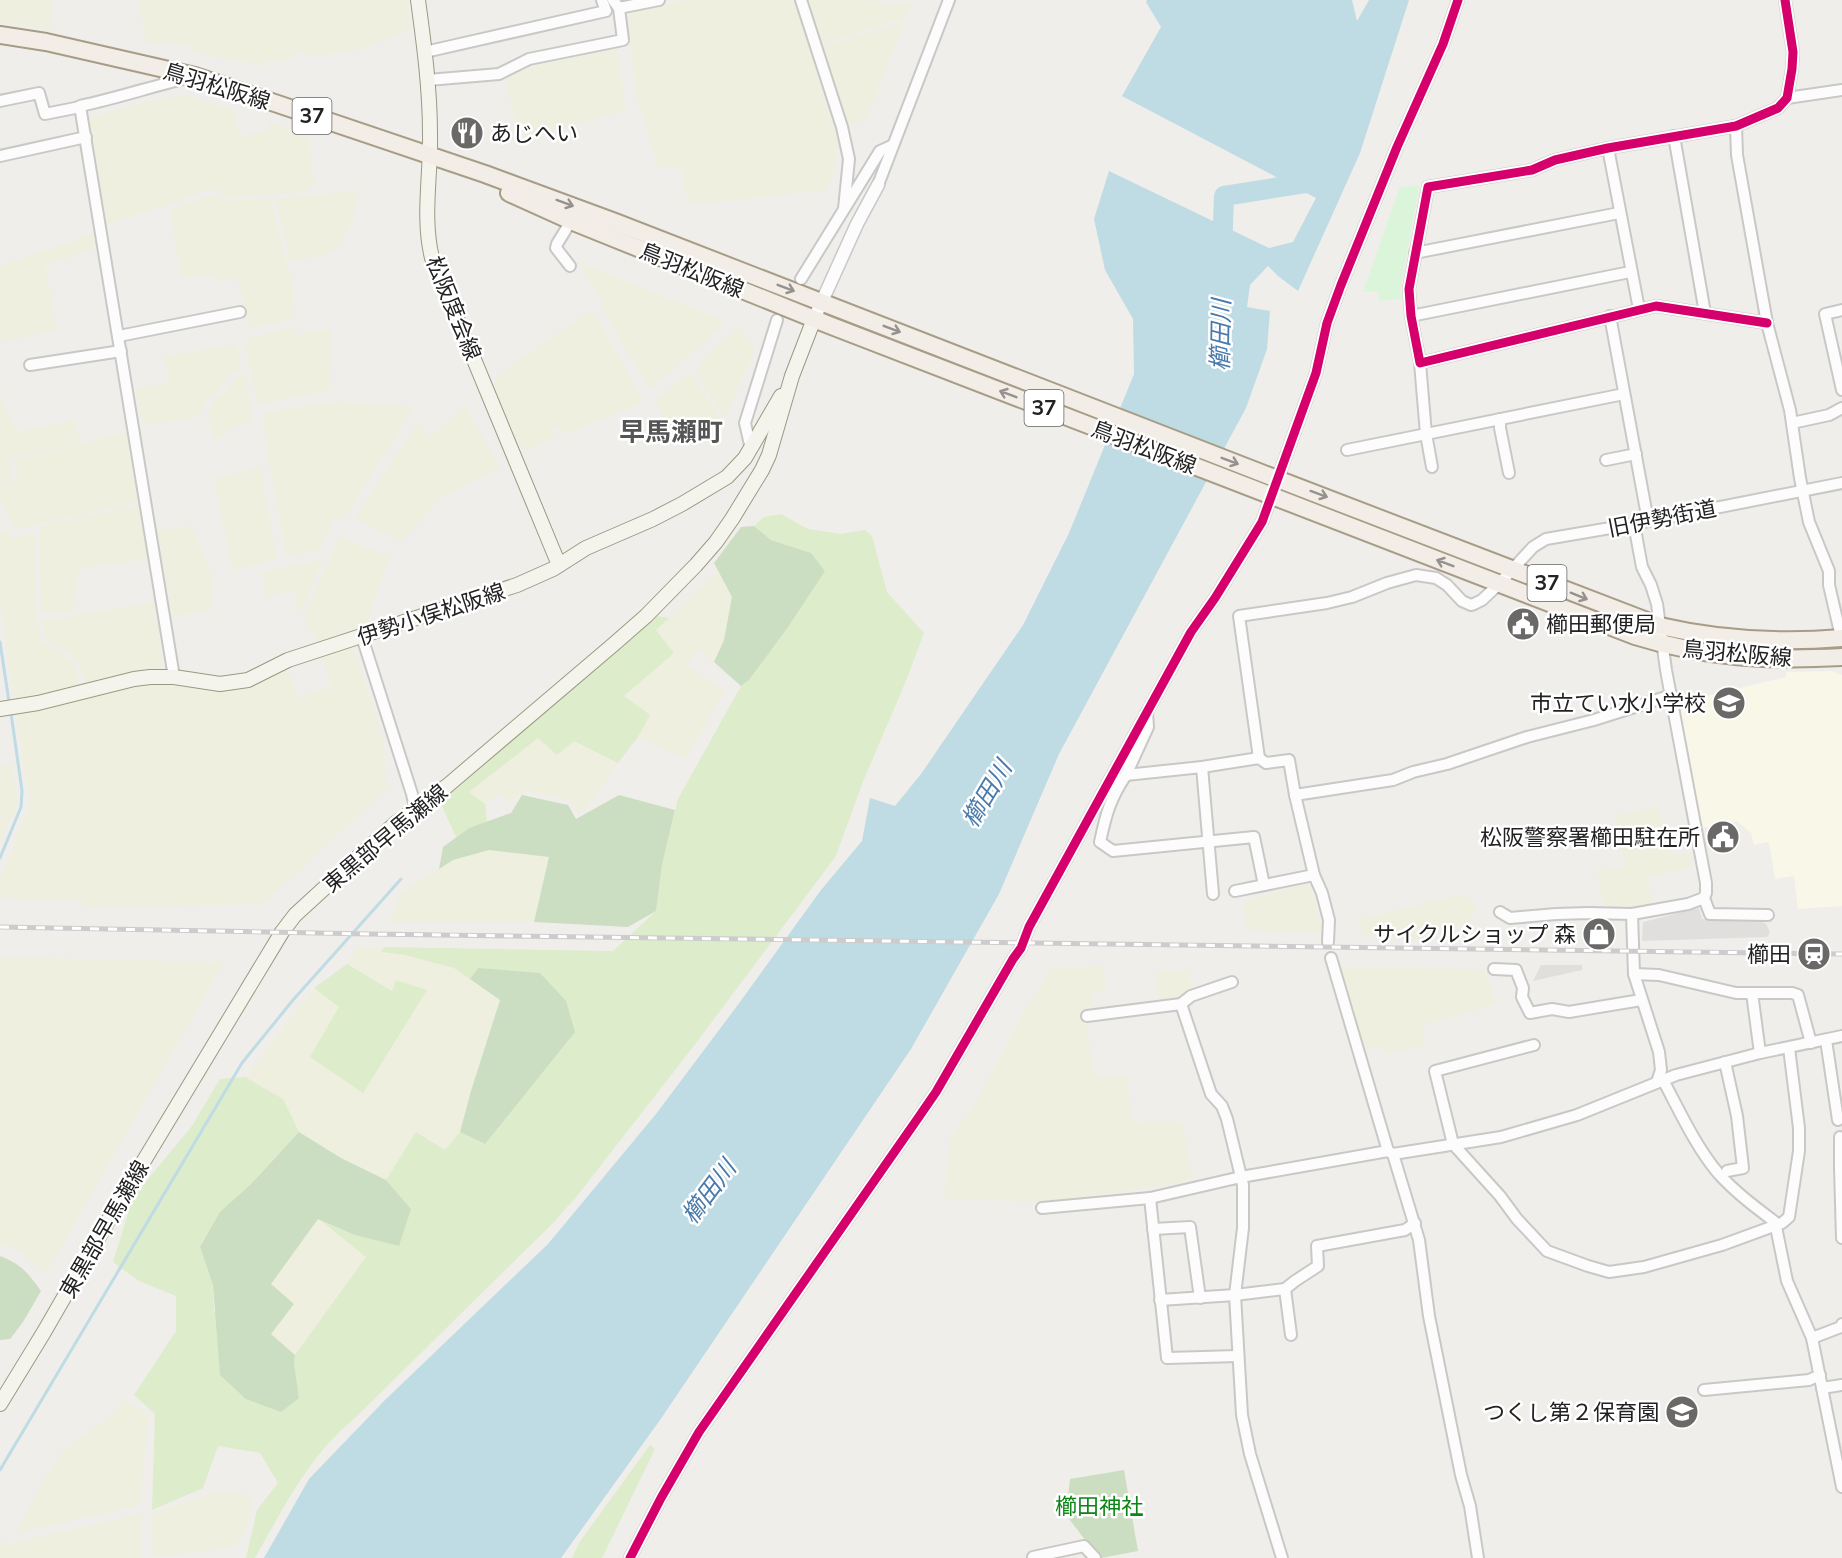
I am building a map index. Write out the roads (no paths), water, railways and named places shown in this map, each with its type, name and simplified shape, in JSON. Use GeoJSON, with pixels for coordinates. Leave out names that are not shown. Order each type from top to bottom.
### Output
{"type":"FeatureCollection","features":[{"type":"Feature","properties":{"kind":"main road","name":"松阪度会線"},"geometry":{"type":"LineString","coordinates":[[418,0],[428,80],[430,156],[427,221],[434,265],[462,327],[559,565]]}},
{"type":"Feature","properties":{"kind":"main road","name":"鳥羽松阪線"},"geometry":{"type":"LineString","coordinates":[[0,35],[46,42],[195,76],[561,201],[1660,626],[1689,633],[1749,640],[1842,639]]}},
{"type":"Feature","properties":{"kind":"main road","name":"鳥羽松阪線"},"geometry":{"type":"LineString","coordinates":[[430,156],[571,221],[822,322],[1635,636],[1695,652],[1750,658],[1842,657]]}},
{"type":"Feature","properties":{"kind":"main road","name":"東黒部早馬瀬線"},"geometry":{"type":"LineString","coordinates":[[0,1404],[282,932],[295,915],[374,842],[415,808],[447,786],[622,637],[696,565],[732,519],[762,470],[769,455],[792,376],[822,322]]}},
{"type":"Feature","properties":{"kind":"main road","name":"伊勢小俣松阪線"},"geometry":{"type":"LineString","coordinates":[[0,709],[47,701],[134,679],[174,677],[209,683],[240,682],[288,660],[508,589],[559,565],[586,548],[653,519],[708,489],[732,472],[751,449],[792,376]]}},
{"type":"Feature","properties":{"kind":"street"},"geometry":{"type":"LineString","coordinates":[[425,52],[606,11],[602,0]]}},
{"type":"Feature","properties":{"kind":"street"},"geometry":{"type":"LineString","coordinates":[[428,80],[499,74],[529,59],[623,40],[616,4],[659,0]]}},
{"type":"Feature","properties":{"kind":"street"},"geometry":{"type":"LineString","coordinates":[[801,0],[842,127],[849,159],[844,209]]}},
{"type":"Feature","properties":{"kind":"street"},"geometry":{"type":"LineString","coordinates":[[822,322],[856,224],[878,185],[891,146],[949,0]]}},
{"type":"Feature","properties":{"kind":"street"},"geometry":{"type":"LineString","coordinates":[[630,1558],[699,1432],[936,1092],[1021,948],[1029,927],[1191,632],[1262,522],[1264,493],[1316,373],[1327,323],[1341,285],[1397,147],[1443,44],[1458,0]]}},
{"type":"Feature","properties":{"kind":"street"},"geometry":{"type":"LineString","coordinates":[[1432,467],[1408,290],[1428,187],[1532,170],[1555,160],[1608,148],[1736,126],[1778,108],[1787,98],[1792,69],[1785,0]]}},
{"type":"Feature","properties":{"kind":"street"},"geometry":{"type":"LineString","coordinates":[[0,101],[39,93],[45,114],[124,97],[144,88],[195,76]]}},
{"type":"Feature","properties":{"kind":"street"},"geometry":{"type":"LineString","coordinates":[[1787,98],[1842,90]]}},
{"type":"Feature","properties":{"kind":"street"},"geometry":{"type":"LineString","coordinates":[[80,107],[174,677]]}},
{"type":"Feature","properties":{"kind":"street"},"geometry":{"type":"LineString","coordinates":[[1736,126],[1737,155],[1767,323],[1792,423],[1809,522],[1828,571],[1829,585],[1842,639]]}},
{"type":"Feature","properties":{"kind":"street"},"geometry":{"type":"LineString","coordinates":[[1674,136],[1705,313]]}},
{"type":"Feature","properties":{"kind":"street"},"geometry":{"type":"LineString","coordinates":[[0,156],[86,137]]}},
{"type":"Feature","properties":{"kind":"street"},"geometry":{"type":"LineString","coordinates":[[801,279],[880,151],[891,146]]}},
{"type":"Feature","properties":{"kind":"street"},"geometry":{"type":"LineString","coordinates":[[1608,148],[1630,272],[1639,309]]}},
{"type":"Feature","properties":{"kind":"street"},"geometry":{"type":"LineString","coordinates":[[1415,253],[1619,213]]}},
{"type":"Feature","properties":{"kind":"street"},"geometry":{"type":"LineString","coordinates":[[570,266],[556,248],[571,221]]}},
{"type":"Feature","properties":{"kind":"street"},"geometry":{"type":"LineString","coordinates":[[1411,316],[1630,272]]}},
{"type":"Feature","properties":{"kind":"street"},"geometry":{"type":"LineString","coordinates":[[1419,363],[1656,306],[1767,323]]}},
{"type":"Feature","properties":{"kind":"street"},"geometry":{"type":"LineString","coordinates":[[1842,310],[1826,314],[1842,390]]}},
{"type":"Feature","properties":{"kind":"street"},"geometry":{"type":"LineString","coordinates":[[119,336],[240,312]]}},
{"type":"Feature","properties":{"kind":"street"},"geometry":{"type":"LineString","coordinates":[[1610,316],[1648,521]]}},
{"type":"Feature","properties":{"kind":"street"},"geometry":{"type":"LineString","coordinates":[[751,449],[745,423],[777,320]]}},
{"type":"Feature","properties":{"kind":"street"},"geometry":{"type":"LineString","coordinates":[[30,365],[121,351]]}},
{"type":"Feature","properties":{"kind":"street"},"geometry":{"type":"LineString","coordinates":[[1347,450],[1624,394]]}},
{"type":"Feature","properties":{"kind":"street"},"geometry":{"type":"LineString","coordinates":[[1792,423],[1829,415],[1842,408]]}},
{"type":"Feature","properties":{"kind":"street"},"geometry":{"type":"LineString","coordinates":[[1500,419],[1509,473]]}},
{"type":"Feature","properties":{"kind":"street"},"geometry":{"type":"LineString","coordinates":[[1606,460],[1636,454]]}},
{"type":"Feature","properties":{"kind":"street","name":"旧伊勢街道"},"geometry":{"type":"LineString","coordinates":[[1259,758],[1239,616],[1327,603],[1416,575],[1436,578],[1448,585],[1462,601],[1471,605],[1478,603],[1533,547],[1546,539],[1842,483]]}},
{"type":"Feature","properties":{"kind":"street"},"geometry":{"type":"LineString","coordinates":[[1634,524],[1642,567],[1654,595],[1664,645],[1706,883],[1704,898],[1710,914],[1768,915]]}},
{"type":"Feature","properties":{"kind":"street"},"geometry":{"type":"LineString","coordinates":[[362,637],[415,808]]}},
{"type":"Feature","properties":{"kind":"street"},"geometry":{"type":"LineString","coordinates":[[1295,795],[1393,780],[1527,737],[1594,720],[1672,695]]}},
{"type":"Feature","properties":{"kind":"street"},"geometry":{"type":"LineString","coordinates":[[1147,711],[1148,727],[1106,812],[1100,842],[1113,851],[1254,837],[1264,885]]}},
{"type":"Feature","properties":{"kind":"street"},"geometry":{"type":"LineString","coordinates":[[1126,775],[1259,758],[1266,763],[1289,760],[1314,875],[1322,893],[1329,920],[1328,942]]}},
{"type":"Feature","properties":{"kind":"street"},"geometry":{"type":"LineString","coordinates":[[1202,766],[1212,894]]}},
{"type":"Feature","properties":{"kind":"street"},"geometry":{"type":"LineString","coordinates":[[1235,891],[1314,875]]}},
{"type":"Feature","properties":{"kind":"street"},"geometry":{"type":"LineString","coordinates":[[1500,912],[1510,918],[1578,913],[1632,914],[1688,904],[1704,898]]}},
{"type":"Feature","properties":{"kind":"street"},"geometry":{"type":"LineString","coordinates":[[1632,914],[1634,974],[1659,1052],[1660,1081],[1718,1172],[1745,1199],[1775,1222],[1787,1281],[1812,1338],[1842,1487]]}},
{"type":"Feature","properties":{"kind":"street"},"geometry":{"type":"LineString","coordinates":[[1331,958],[1390,1153],[1415,1223],[1437,1358],[1461,1475],[1470,1506],[1478,1558]]}},
{"type":"Feature","properties":{"kind":"street"},"geometry":{"type":"LineString","coordinates":[[1494,969],[1516,970],[1523,988],[1522,997],[1530,1013],[1552,1009],[1569,1012],[1641,1000]]}},
{"type":"Feature","properties":{"kind":"street"},"geometry":{"type":"LineString","coordinates":[[1634,974],[1659,975],[1736,993],[1792,993],[1798,995],[1811,1043]]}},
{"type":"Feature","properties":{"kind":"street"},"geometry":{"type":"LineString","coordinates":[[1087,1016],[1181,1004],[1191,996],[1232,982]]}},
{"type":"Feature","properties":{"kind":"street"},"geometry":{"type":"LineString","coordinates":[[1752,993],[1760,1053]]}},
{"type":"Feature","properties":{"kind":"street"},"geometry":{"type":"LineString","coordinates":[[1181,1004],[1211,1094],[1222,1106],[1227,1119],[1243,1185],[1243,1228],[1235,1295],[1245,1430],[1282,1558]]}},
{"type":"Feature","properties":{"kind":"street"},"geometry":{"type":"LineString","coordinates":[[1042,1208],[1150,1198],[1241,1177],[1501,1137],[1566,1118],[1660,1081],[1760,1053],[1842,1036]]}},
{"type":"Feature","properties":{"kind":"street"},"geometry":{"type":"LineString","coordinates":[[1826,1040],[1838,1120]]}},
{"type":"Feature","properties":{"kind":"street"},"geometry":{"type":"LineString","coordinates":[[1534,1045],[1435,1071],[1453,1144],[1547,1251],[1610,1272],[1644,1267],[1722,1245],[1786,1221],[1791,1212],[1799,1150],[1799,1128],[1789,1048]]}},
{"type":"Feature","properties":{"kind":"street"},"geometry":{"type":"LineString","coordinates":[[1725,1062],[1737,1116],[1743,1168],[1726,1171]]}},
{"type":"Feature","properties":{"kind":"street"},"geometry":{"type":"LineString","coordinates":[[1840,1137],[1842,1238]]}},
{"type":"Feature","properties":{"kind":"street"},"geometry":{"type":"LineString","coordinates":[[1150,1198],[1167,1358],[1238,1356]]}},
{"type":"Feature","properties":{"kind":"street"},"geometry":{"type":"LineString","coordinates":[[1160,1300],[1285,1289],[1318,1266],[1317,1246],[1405,1230],[1415,1223]]}},
{"type":"Feature","properties":{"kind":"street"},"geometry":{"type":"LineString","coordinates":[[1153,1229],[1190,1227],[1200,1298]]}},
{"type":"Feature","properties":{"kind":"street"},"geometry":{"type":"LineString","coordinates":[[1285,1289],[1291,1335]]}},
{"type":"Feature","properties":{"kind":"street"},"geometry":{"type":"LineString","coordinates":[[1812,1338],[1842,1326]]}},
{"type":"Feature","properties":{"kind":"street"},"geometry":{"type":"LineString","coordinates":[[1704,1390],[1809,1380],[1820,1376]]}},
{"type":"Feature","properties":{"kind":"street"},"geometry":{"type":"LineString","coordinates":[[1822,1388],[1842,1384]]}},
{"type":"Feature","properties":{"kind":"street"},"geometry":{"type":"LineString","coordinates":[[1033,1557],[1084,1546],[1095,1558]]}},
{"type":"Feature","properties":{"kind":"water"},"geometry":{"type":"Polygon","coordinates":[[[1147,0],[1352,0],[1357,21],[1369,0],[1409,0],[1360,153],[1298,291],[1268,266],[1250,285],[1247,307],[1270,311],[1267,349],[1246,408],[1059,754],[999,894],[911,1049],[660,1420],[561,1558],[264,1558],[309,1479],[385,1400],[548,1244],[656,1114],[821,890],[862,841],[870,798],[895,806],[921,774],[1023,625],[1069,533],[1134,374],[1133,319],[1105,270],[1094,219],[1109,171],[1269,248],[1293,242],[1316,198],[1122,96],[1161,27],[1146,2],[1147,0]]]}},
{"type":"Feature","properties":{"kind":"waterway","name":"櫛田川"},"geometry":{"type":"LineString","coordinates":[[1222,252],[1224,196],[1318,181]]}},
{"type":"Feature","properties":{"kind":"waterway"},"geometry":{"type":"LineString","coordinates":[[0,642],[9,702]]}},
{"type":"Feature","properties":{"kind":"waterway"},"geometry":{"type":"LineString","coordinates":[[0,858],[21,807],[22,791],[11,713]]}},
{"type":"Feature","properties":{"kind":"waterway"},"geometry":{"type":"LineString","coordinates":[[0,1470],[242,1063],[293,1000],[401,879]]}},
{"type":"Feature","properties":{"kind":"railway"},"geometry":{"type":"LineString","coordinates":[[0,927],[1842,954]]}},
{"type":"Feature","properties":{"kind":"place","name":"あじへい"},"geometry":{"type":"Point","coordinates":[467,133]}},
{"type":"Feature","properties":{"kind":"place","name":"櫛田郵便局"},"geometry":{"type":"Point","coordinates":[1523,624]}},
{"type":"Feature","properties":{"kind":"place","name":"市立てい水小学校"},"geometry":{"type":"Point","coordinates":[1729,703]}},
{"type":"Feature","properties":{"kind":"place","name":"松阪警察署櫛田駐在所"},"geometry":{"type":"Point","coordinates":[1723,837]}},
{"type":"Feature","properties":{"kind":"place","name":"サイクルショップ 森"},"geometry":{"type":"Point","coordinates":[1599,934]}},
{"type":"Feature","properties":{"kind":"place","name":"櫛田"},"geometry":{"type":"Point","coordinates":[1814,954]}},
{"type":"Feature","properties":{"kind":"place","name":"つくし第２保育園"},"geometry":{"type":"Point","coordinates":[1682,1412]}},
{"type":"Feature","properties":{"kind":"district","name":"早馬瀬町"},"geometry":{"type":"Point","coordinates":[671,432]}},
{"type":"Feature","properties":{"kind":"park label","name":"櫛田神社"},"geometry":{"type":"Point","coordinates":[1099,1506]}}]}
